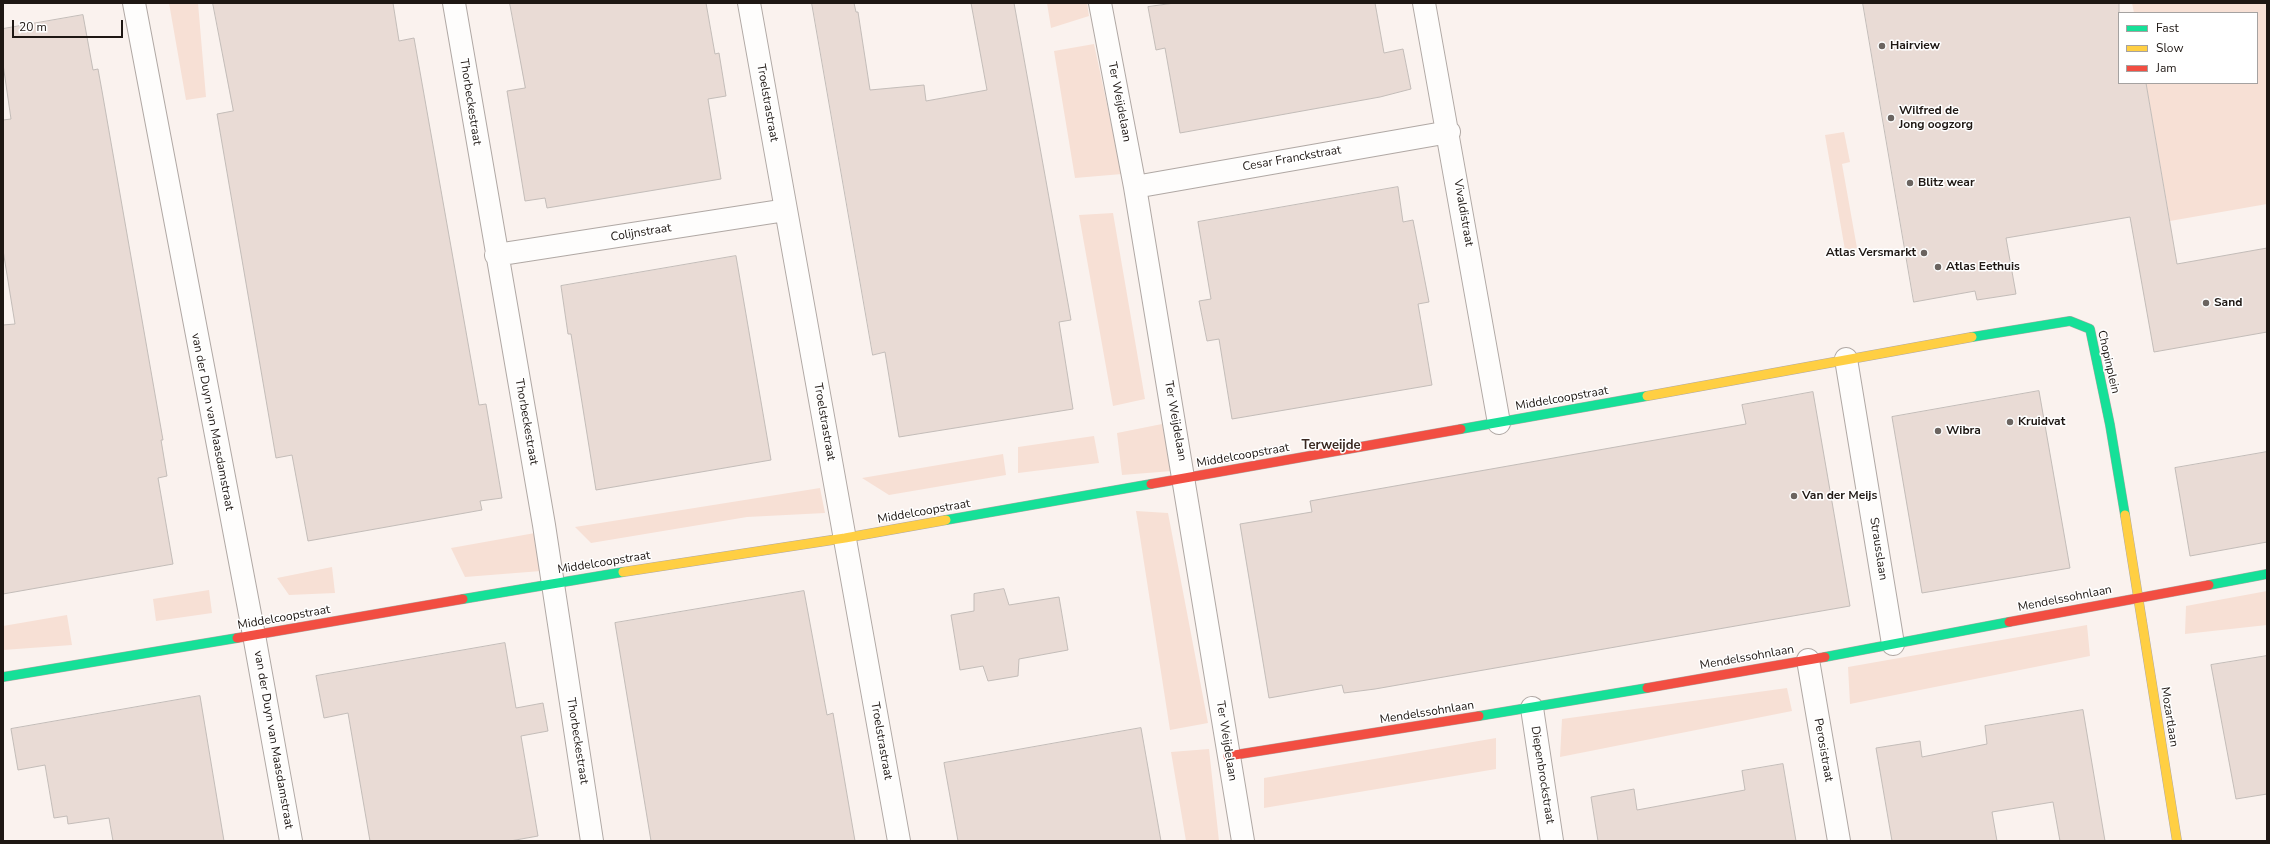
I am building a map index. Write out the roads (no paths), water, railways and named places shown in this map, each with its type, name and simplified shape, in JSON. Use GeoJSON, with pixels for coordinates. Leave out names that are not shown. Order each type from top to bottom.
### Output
{"type":"FeatureCollection","features":[{"type":"Feature","properties":{"kind":"street","name":"van der Duyn van Maasdamstraat"},"geometry":{"type":"LineString","coordinates":[[134,3],[254,636],[291,841]]}},
{"type":"Feature","properties":{"kind":"street","name":"Thorbeckestraat"},"geometry":{"type":"LineString","coordinates":[[454,3],[496,256],[543,517],[592,841]]}},
{"type":"Feature","properties":{"kind":"street","name":"Troelstrastraat"},"geometry":{"type":"LineString","coordinates":[[749,3],[899,841]]}},
{"type":"Feature","properties":{"kind":"street","name":"Ter Weijdelaan"},"geometry":{"type":"LineString","coordinates":[[1100,3],[1135,187],[1243,841]]}},
{"type":"Feature","properties":{"kind":"street","name":"Vivaldistraat"},"geometry":{"type":"LineString","coordinates":[[1424,3],[1449,132],[1499,423]]}},
{"type":"Feature","properties":{"kind":"street","name":"Cesar Franckstraat"},"geometry":{"type":"LineString","coordinates":[[1135,187],[1449,132]]}},
{"type":"Feature","properties":{"kind":"street","name":"Colijnstraat"},"geometry":{"type":"LineString","coordinates":[[496,256],[786,210]]}},
{"type":"Feature","properties":{"kind":"street","name":"Chopinplein"},"geometry":{"type":"LineString","coordinates":[[1846,359],[2070,321],[2090,330],[2110,425],[2138,597]]}},
{"type":"Feature","properties":{"kind":"street","name":"Middelcoopstraat"},"geometry":{"type":"LineString","coordinates":[[3,677],[254,636],[552,582],[845,538],[1499,423],[1846,359]]}},
{"type":"Feature","properties":{"kind":"street","name":"Strausslaan"},"geometry":{"type":"LineString","coordinates":[[1846,359],[1893,644]]}},
{"type":"Feature","properties":{"kind":"street","name":"Mendelssohnlaan"},"geometry":{"type":"LineString","coordinates":[[1228,756],[1532,708],[1808,660],[2267,574]]}},
{"type":"Feature","properties":{"kind":"street","name":"Mozartlaan"},"geometry":{"type":"LineString","coordinates":[[2138,597],[2178,841]]}},
{"type":"Feature","properties":{"kind":"street","name":"Perosistraat"},"geometry":{"type":"LineString","coordinates":[[1808,660],[1838,841]]}},
{"type":"Feature","properties":{"kind":"street","name":"Diepenbrockstraat"},"geometry":{"type":"LineString","coordinates":[[1532,708],[1552,841]]}},
{"type":"Feature","properties":{"kind":"place","name":"Hairview"},"geometry":{"type":"Point","coordinates":[1882,46]}},
{"type":"Feature","properties":{"kind":"place","name":"Wilfred de Jong oogzorg"},"geometry":{"type":"Point","coordinates":[1891,118]}},
{"type":"Feature","properties":{"kind":"place","name":"Blitz wear"},"geometry":{"type":"Point","coordinates":[1910,183]}},
{"type":"Feature","properties":{"kind":"place","name":"Atlas Versmarkt"},"geometry":{"type":"Point","coordinates":[1924,253]}},
{"type":"Feature","properties":{"kind":"place","name":"Atlas Eethuis"},"geometry":{"type":"Point","coordinates":[1938,267]}},
{"type":"Feature","properties":{"kind":"place","name":"Sand"},"geometry":{"type":"Point","coordinates":[2206,303]}},
{"type":"Feature","properties":{"kind":"place","name":"Kruidvat"},"geometry":{"type":"Point","coordinates":[2010,422]}},
{"type":"Feature","properties":{"kind":"place","name":"Wibra"},"geometry":{"type":"Point","coordinates":[1938,431]}},
{"type":"Feature","properties":{"kind":"place","name":"Van der Meijs"},"geometry":{"type":"Point","coordinates":[1794,496]}},
{"type":"Feature","properties":{"kind":"district","name":"Terweijde"},"geometry":{"type":"Point","coordinates":[1331,446]}}]}
